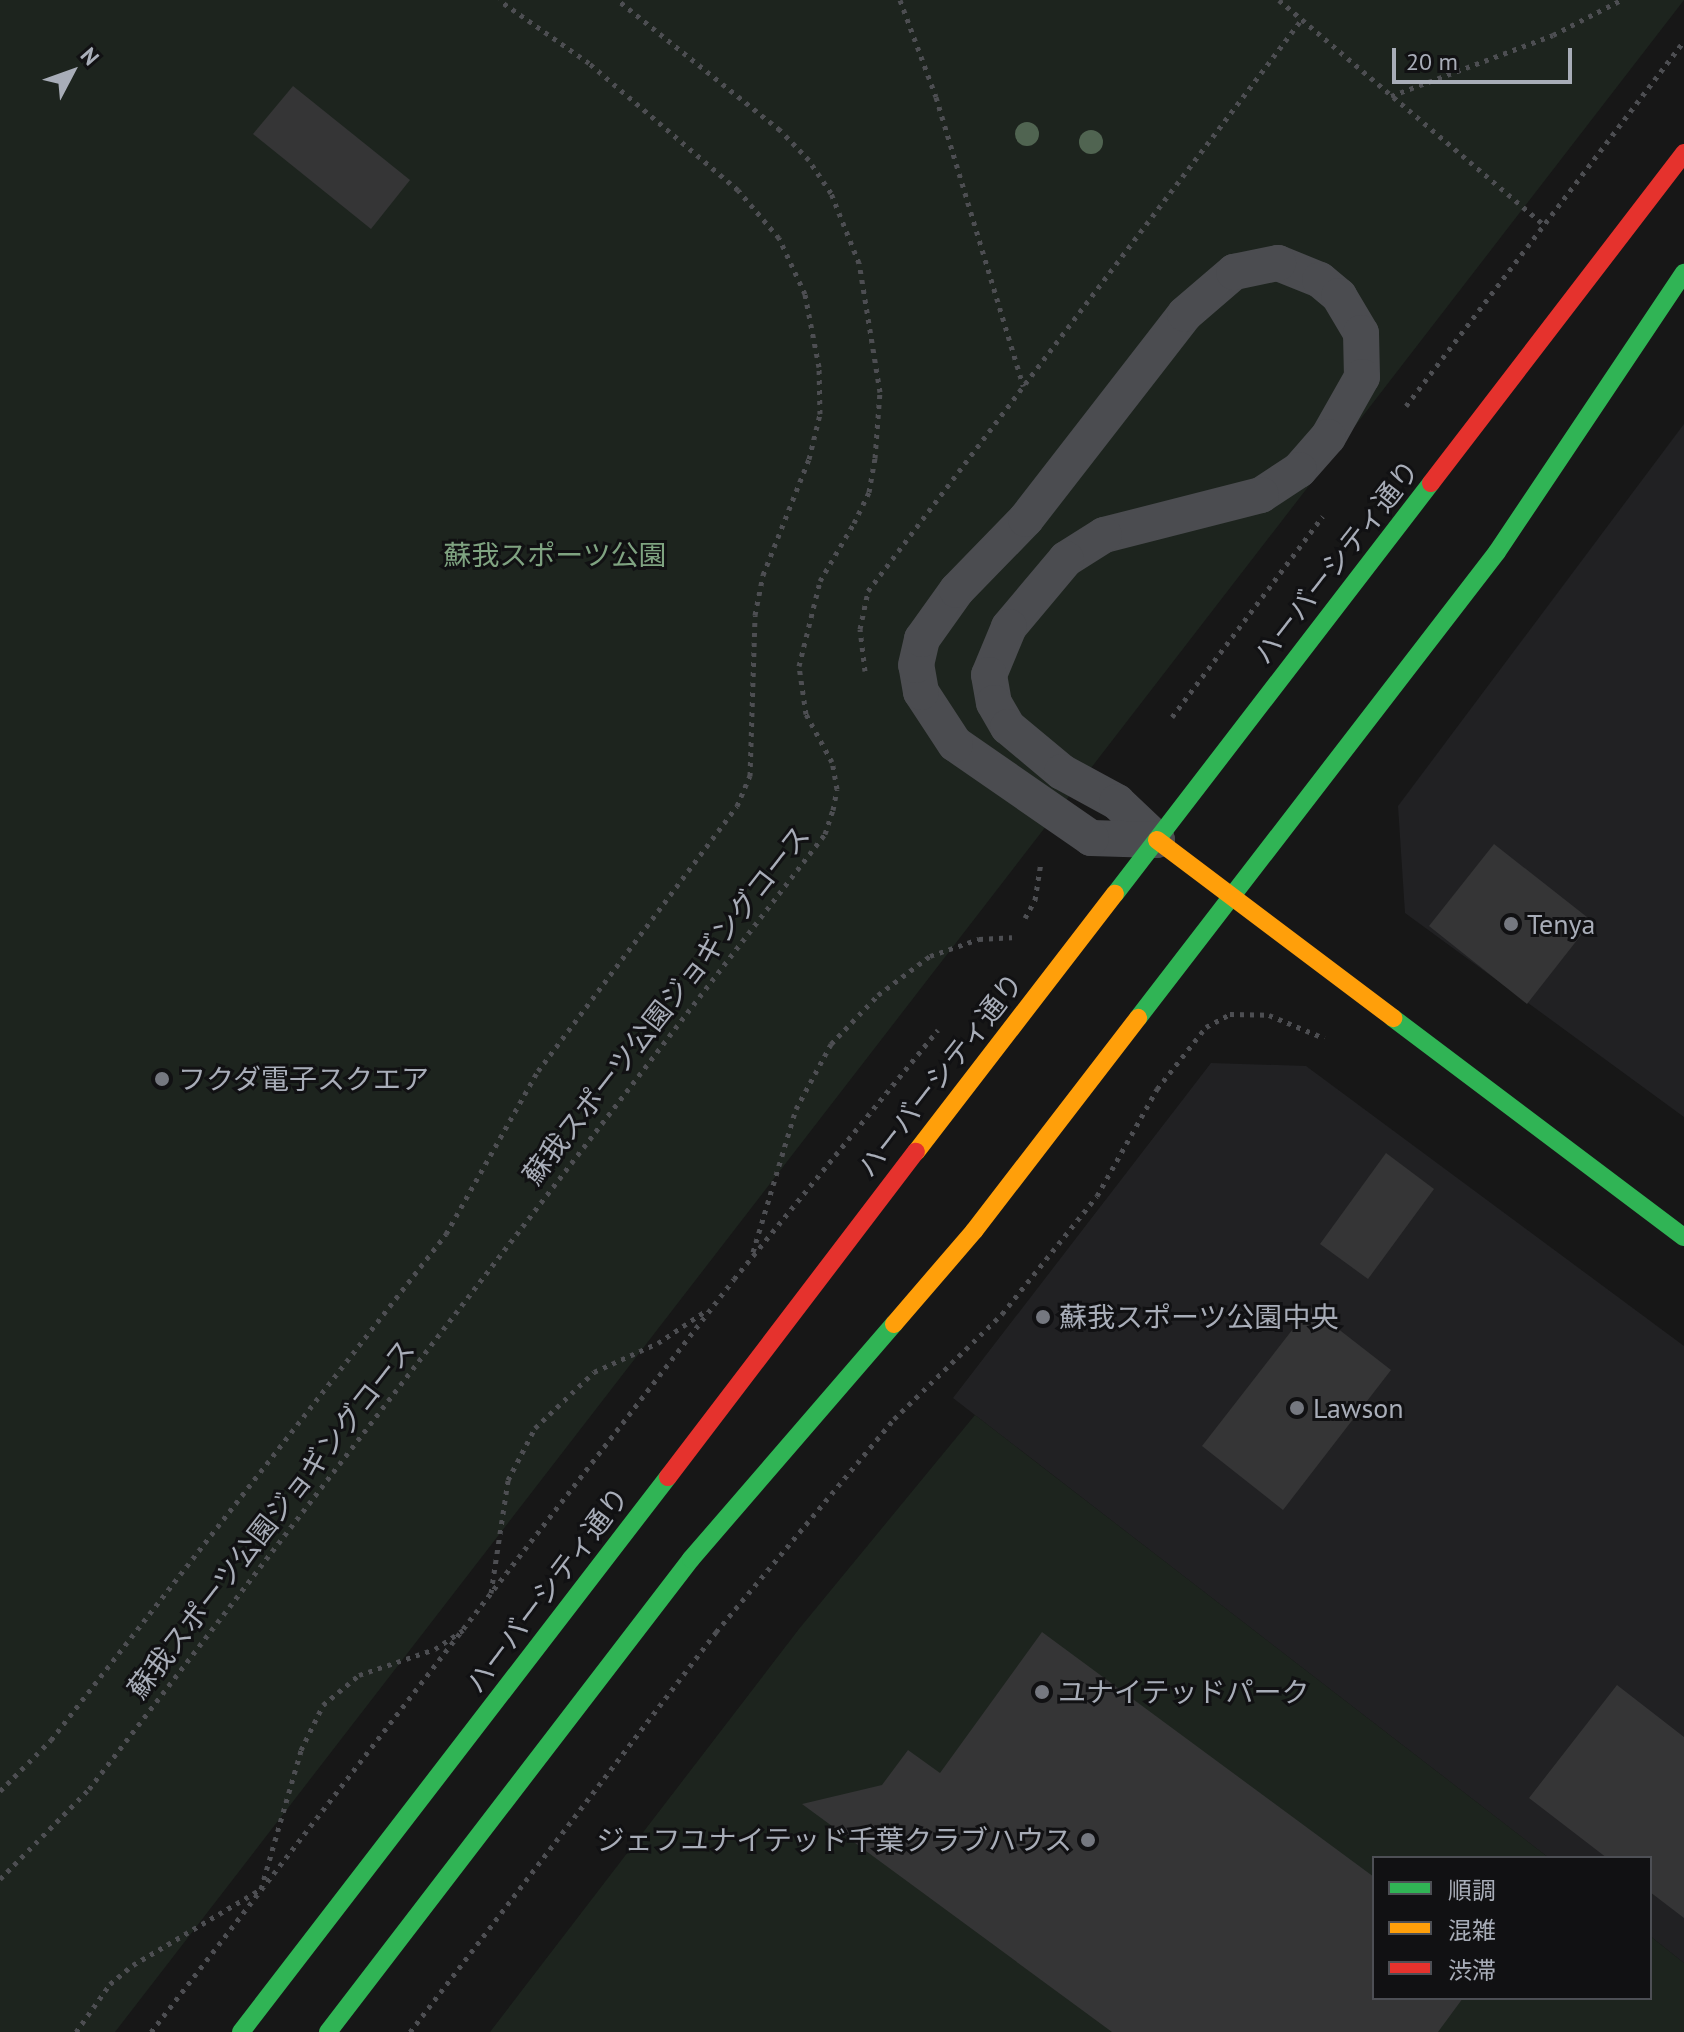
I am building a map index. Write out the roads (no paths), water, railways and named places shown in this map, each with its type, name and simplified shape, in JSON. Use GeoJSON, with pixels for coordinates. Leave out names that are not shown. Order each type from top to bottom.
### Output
{"type":"FeatureCollection","features":[{"type":"Feature","properties":{"kind":"street","name":"ハーバーシティ通り"},"geometry":{"type":"LineString","coordinates":[[241,2032],[1684,153]]}},
{"type":"Feature","properties":{"kind":"street"},"geometry":{"type":"LineString","coordinates":[[328,2032],[691,1559],[974,1231],[1497,552],[1684,273]]}},
{"type":"Feature","properties":{"kind":"street"},"geometry":{"type":"LineString","coordinates":[[1157,840],[1684,1237]]}},
{"type":"Feature","properties":{"kind":"lane"},"geometry":{"type":"LineString","coordinates":[[1278,263],[1320,280],[1339,296],[1361,333],[1362,377],[1328,437],[1299,470],[1261,495],[1104,535],[1066,559],[1009,627],[989,675],[994,703],[1008,727],[1062,772],[1117,802],[1157,840],[1091,838],[974,759],[935,720],[921,692],[916,665],[922,639],[937,614],[1026,519],[1185,314],[1234,272],[1278,263]]}},
{"type":"Feature","properties":{"kind":"place","name":"Tenya"},"geometry":{"type":"Point","coordinates":[1511,924]}},
{"type":"Feature","properties":{"kind":"place","name":"フクダ電子スクエア"},"geometry":{"type":"Point","coordinates":[162,1079]}},
{"type":"Feature","properties":{"kind":"place","name":"蘇我スポーツ公園中央"},"geometry":{"type":"Point","coordinates":[1043,1317]}},
{"type":"Feature","properties":{"kind":"place","name":"Lawson"},"geometry":{"type":"Point","coordinates":[1297,1408]}},
{"type":"Feature","properties":{"kind":"place","name":"ユナイテッドパーク"},"geometry":{"type":"Point","coordinates":[1042,1692]}},
{"type":"Feature","properties":{"kind":"place","name":"ジェフユナイテッド千葉クラブハウス"},"geometry":{"type":"Point","coordinates":[1088,1840]}},
{"type":"Feature","properties":{"kind":"park label","name":"蘇我スポーツ公園"},"geometry":{"type":"Point","coordinates":[555,555]}}]}
